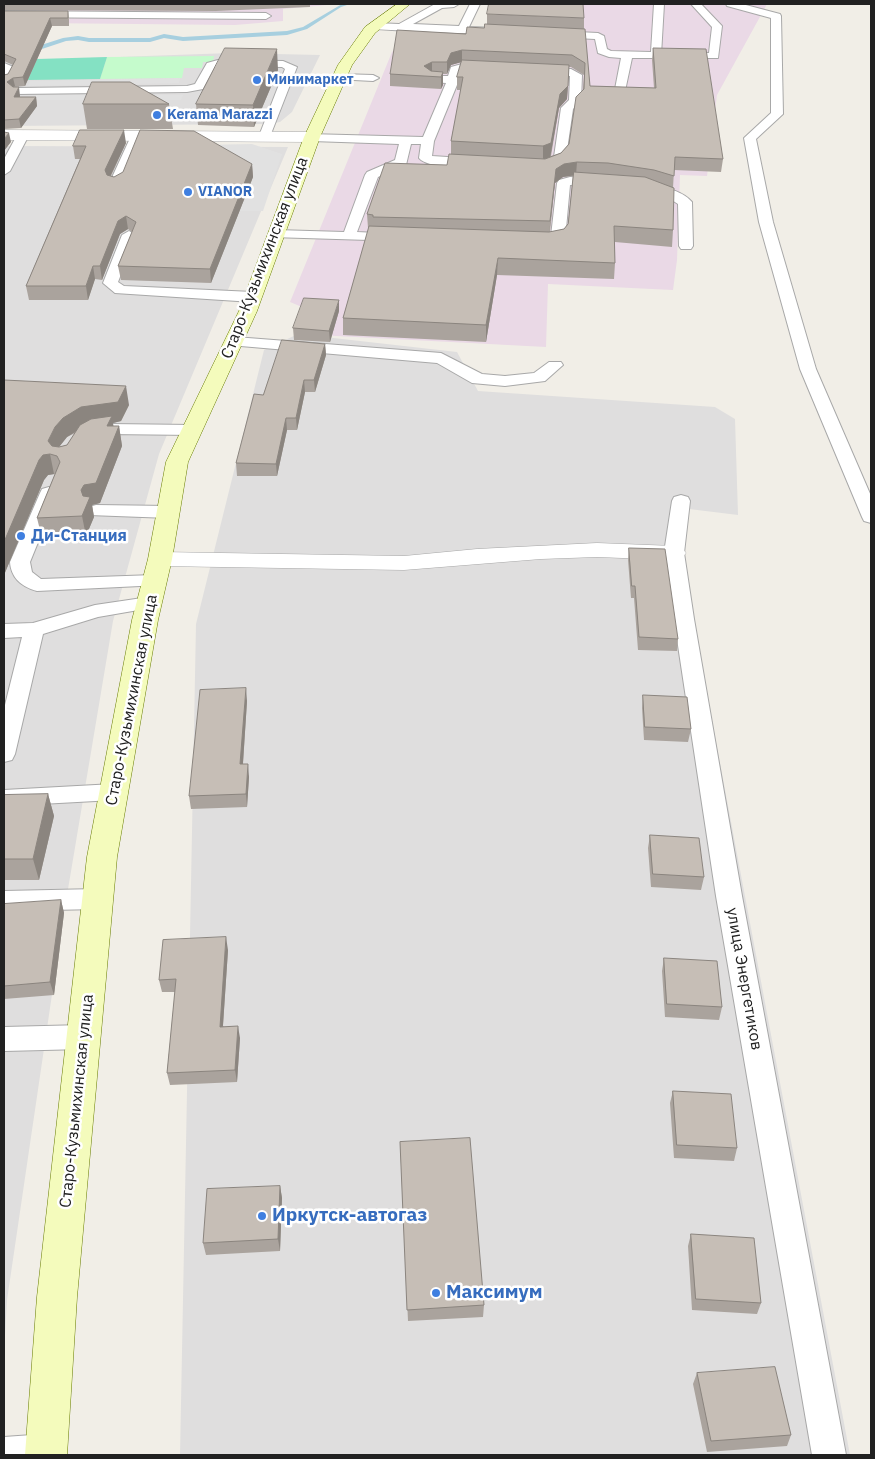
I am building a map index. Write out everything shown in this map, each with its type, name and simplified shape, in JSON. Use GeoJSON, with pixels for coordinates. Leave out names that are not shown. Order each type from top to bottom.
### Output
{"type":"FeatureCollection","features":[{"type":"Feature","properties":{"kind":"main road","name":"Старо-Кузьмихинская улица"},"geometry":{"type":"LineString","coordinates":[[46,1453],[57,1297],[102,857],[178,462],[235,342],[312,137],[339,77],[345,65],[370,30],[393,19]]}},
{"type":"Feature","properties":{"kind":"street"},"geometry":{"type":"LineString","coordinates":[[4,135],[312,137]]}},
{"type":"Feature","properties":{"kind":"street"},"geometry":{"type":"LineString","coordinates":[[154,581],[560,551],[597,550],[674,553]]}},
{"type":"Feature","properties":{"kind":"lane"},"geometry":{"type":"LineString","coordinates":[[393,19],[440,5],[454,4]]}},
{"type":"Feature","properties":{"kind":"lane"},"geometry":{"type":"LineString","coordinates":[[462,30],[475,4]]}},
{"type":"Feature","properties":{"kind":"lane"},"geometry":{"type":"LineString","coordinates":[[656,55],[659,4]]}},
{"type":"Feature","properties":{"kind":"lane"},"geometry":{"type":"LineString","coordinates":[[547,33],[598,36],[602,51],[610,54],[714,56],[717,26],[696,4]]}},
{"type":"Feature","properties":{"kind":"lane"},"geometry":{"type":"LineString","coordinates":[[731,4],[776,16],[777,114],[773,120],[761,126],[750,138],[766,222],[808,369],[871,518]]}},
{"type":"Feature","properties":{"kind":"lane"},"geometry":{"type":"LineString","coordinates":[[4,14],[266,16]]}},
{"type":"Feature","properties":{"kind":"lane"},"geometry":{"type":"LineString","coordinates":[[393,19],[462,30],[509,32]]}},
{"type":"Feature","properties":{"kind":"lane"},"geometry":{"type":"LineString","coordinates":[[622,89],[627,54]]}},
{"type":"Feature","properties":{"kind":"lane"},"geometry":{"type":"LineString","coordinates":[[4,85],[18,88],[14,95],[186,89],[199,87],[211,66],[218,63],[283,64],[291,67],[265,136]]}},
{"type":"Feature","properties":{"kind":"lane"},"geometry":{"type":"LineString","coordinates":[[4,66],[10,68],[4,80]]}},
{"type":"Feature","properties":{"kind":"lane"},"geometry":{"type":"LineString","coordinates":[[494,164],[434,161],[425,158],[428,141],[453,80],[455,69],[462,67],[502,69]]}},
{"type":"Feature","properties":{"kind":"lane"},"geometry":{"type":"LineString","coordinates":[[522,70],[571,72],[576,75],[574,102],[567,108],[560,157],[557,162],[544,166],[524,165]]}},
{"type":"Feature","properties":{"kind":"lane"},"geometry":{"type":"LineString","coordinates":[[339,77],[373,78]]}},
{"type":"Feature","properties":{"kind":"lane"},"geometry":{"type":"LineString","coordinates":[[432,79],[453,80]]}},
{"type":"Feature","properties":{"kind":"lane"},"geometry":{"type":"LineString","coordinates":[[4,171],[23,135]]}},
{"type":"Feature","properties":{"kind":"lane"},"geometry":{"type":"LineString","coordinates":[[116,184],[137,136]]}},
{"type":"Feature","properties":{"kind":"lane"},"geometry":{"type":"LineString","coordinates":[[312,137],[428,141]]}},
{"type":"Feature","properties":{"kind":"lane"},"geometry":{"type":"LineString","coordinates":[[350,236],[372,175],[401,162],[406,141]]}},
{"type":"Feature","properties":{"kind":"lane"},"geometry":{"type":"LineString","coordinates":[[528,241],[558,240],[564,183],[570,181],[617,184]]}},
{"type":"Feature","properties":{"kind":"lane"},"geometry":{"type":"LineString","coordinates":[[635,184],[672,194],[685,202],[686,246]]}},
{"type":"Feature","properties":{"kind":"lane"},"geometry":{"type":"LineString","coordinates":[[276,234],[409,238]]}},
{"type":"Feature","properties":{"kind":"lane"},"geometry":{"type":"LineString","coordinates":[[130,235],[110,282],[120,290],[253,297]]}},
{"type":"Feature","properties":{"kind":"lane"},"geometry":{"type":"LineString","coordinates":[[235,342],[441,358],[478,380],[505,382],[539,378],[555,365]]}},
{"type":"Feature","properties":{"kind":"lane"},"geometry":{"type":"LineString","coordinates":[[74,442],[92,432],[109,429],[193,430]]}},
{"type":"Feature","properties":{"kind":"lane"},"geometry":{"type":"LineString","coordinates":[[54,481],[47,511],[20,562],[20,570],[25,579],[37,585],[154,581]]}},
{"type":"Feature","properties":{"kind":"lane","name":"улица Энергетиков"},"geometry":{"type":"LineString","coordinates":[[681,502],[674,553],[729,896],[829,1454]]}},
{"type":"Feature","properties":{"kind":"lane"},"geometry":{"type":"LineString","coordinates":[[96,511],[168,512]]}},
{"type":"Feature","properties":{"kind":"lane"},"geometry":{"type":"LineString","coordinates":[[4,631],[34,630],[96,611],[154,581]]}},
{"type":"Feature","properties":{"kind":"lane"},"geometry":{"type":"LineString","coordinates":[[4,754],[34,630]]}},
{"type":"Feature","properties":{"kind":"lane"},"geometry":{"type":"LineString","coordinates":[[4,798],[114,792]]}},
{"type":"Feature","properties":{"kind":"lane"},"geometry":{"type":"LineString","coordinates":[[4,901],[98,899]]}},
{"type":"Feature","properties":{"kind":"lane"},"geometry":{"type":"LineString","coordinates":[[4,1039],[84,1037]]}},
{"type":"Feature","properties":{"kind":"lane"},"geometry":{"type":"LineString","coordinates":[[4,1454],[46,1453]]}},
{"type":"Feature","properties":{"kind":"shaded area"},"geometry":{"type":"Polygon","coordinates":[[[4,4],[327,5],[283,9],[283,21],[235,25],[36,23],[4,44],[4,4]]]}},
{"type":"Feature","properties":{"kind":"shaded area"},"geometry":{"type":"Polygon","coordinates":[[[501,4],[767,4],[717,95],[707,176],[680,175],[677,260],[673,290],[548,284],[546,347],[298,334],[302,307],[290,302],[392,52],[401,42],[488,32],[501,4]]]}},
{"type":"Feature","properties":{"kind":"shaded area"},"geometry":{"type":"Polygon","coordinates":[[[231,53],[320,55],[292,112],[280,122],[269,124],[4,126],[4,61],[231,53]]]}},
{"type":"Feature","properties":{"kind":"shaded area"},"geometry":{"type":"Polygon","coordinates":[[[180,78],[179,83],[28,86],[30,81],[180,78]]]}},
{"type":"Feature","properties":{"kind":"shaded area"},"geometry":{"type":"Polygon","coordinates":[[[36,95],[183,95],[181,100],[33,100],[36,95]]]}},
{"type":"Feature","properties":{"kind":"shaded area"},"geometry":{"type":"Polygon","coordinates":[[[252,144],[282,154],[263,211],[239,211],[151,146],[252,144]]]}},
{"type":"Feature","properties":{"kind":"shaded area"},"geometry":{"type":"Polygon","coordinates":[[[4,146],[288,147],[159,454],[113,621],[64,913],[7,1300],[4,1353],[4,146]]]}},
{"type":"Feature","properties":{"kind":"shaded area"},"geometry":{"type":"Polygon","coordinates":[[[298,334],[457,352],[478,391],[715,407],[735,419],[738,515],[681,508],[679,545],[850,1455],[180,1455],[196,624],[264,350],[298,334]]]}},
{"type":"Feature","properties":{"kind":"green space"},"geometry":{"type":"Polygon","coordinates":[[[214,56],[213,62],[203,62],[202,68],[184,68],[182,78],[100,79],[107,57],[214,56]]]}},
{"type":"Feature","properties":{"kind":"green space"},"geometry":{"type":"Polygon","coordinates":[[[107,57],[100,79],[27,80],[37,59],[107,57]]]}},
{"type":"Feature","properties":{"kind":"building"},"geometry":{"type":"Polygon","coordinates":[[[489,4],[583,4],[584,18],[487,14],[489,4]]]}},
{"type":"Feature","properties":{"kind":"building"},"geometry":{"type":"Polygon","coordinates":[[[4,11],[68,11],[68,18],[50,18],[23,77],[13,78],[7,82],[13,87],[19,87],[14,97],[36,97],[19,119],[4,120],[4,75],[8,74],[16,59],[4,54],[4,11]]]}},
{"type":"Feature","properties":{"kind":"building"},"geometry":{"type":"Polygon","coordinates":[[[485,24],[585,29],[590,86],[656,88],[653,48],[706,49],[723,159],[675,157],[674,176],[654,170],[608,163],[577,162],[564,164],[556,169],[550,221],[373,217],[373,215],[367,214],[385,163],[447,165],[449,154],[545,159],[561,153],[569,144],[576,97],[584,89],[585,63],[572,55],[462,50],[451,53],[447,62],[432,62],[424,66],[431,71],[443,72],[441,77],[390,74],[397,30],[466,34],[467,27],[484,28],[485,24]]]}},
{"type":"Feature","properties":{"kind":"building"},"geometry":{"type":"Polygon","coordinates":[[[225,48],[277,49],[253,105],[196,104],[225,48]]]}},
{"type":"Feature","properties":{"kind":"building"},"geometry":{"type":"Polygon","coordinates":[[[462,60],[569,65],[568,86],[560,94],[551,143],[543,146],[451,141],[463,77],[457,77],[462,60]]]}},
{"type":"Feature","properties":{"kind":"building"},"geometry":{"type":"Polygon","coordinates":[[[92,82],[130,82],[169,104],[83,104],[92,82]]]}},
{"type":"Feature","properties":{"kind":"building"},"geometry":{"type":"Polygon","coordinates":[[[80,130],[124,130],[105,170],[107,175],[114,177],[123,172],[140,130],[194,131],[252,164],[210,269],[118,266],[136,222],[126,216],[118,221],[100,266],[93,266],[86,286],[26,286],[86,146],[73,146],[80,130]]]}},
{"type":"Feature","properties":{"kind":"building"},"geometry":{"type":"Polygon","coordinates":[[[4,132],[9,133],[4,139],[4,132]]]}},
{"type":"Feature","properties":{"kind":"building"},"geometry":{"type":"Polygon","coordinates":[[[574,172],[645,177],[674,188],[673,230],[614,226],[615,263],[498,258],[486,325],[343,318],[369,226],[549,232],[564,229],[568,224],[574,172]]]}},
{"type":"Feature","properties":{"kind":"building"},"geometry":{"type":"Polygon","coordinates":[[[304,298],[339,300],[329,331],[293,328],[304,298]]]}},
{"type":"Feature","properties":{"kind":"building"},"geometry":{"type":"Polygon","coordinates":[[[282,340],[325,344],[314,380],[304,380],[296,418],[286,418],[276,464],[236,463],[254,394],[263,395],[282,340]]]}},
{"type":"Feature","properties":{"kind":"building"},"geometry":{"type":"Polygon","coordinates":[[[4,380],[126,386],[118,402],[81,407],[63,418],[55,427],[48,441],[52,446],[67,445],[80,425],[91,419],[112,416],[107,426],[119,426],[96,483],[84,485],[81,490],[83,496],[90,497],[82,516],[37,518],[60,462],[57,456],[43,455],[39,460],[4,542],[4,380]]]}},
{"type":"Feature","properties":{"kind":"building"},"geometry":{"type":"Polygon","coordinates":[[[629,548],[665,549],[678,639],[639,637],[635,586],[632,586],[629,548]]]}},
{"type":"Feature","properties":{"kind":"building"},"geometry":{"type":"Polygon","coordinates":[[[246,688],[240,764],[248,764],[246,794],[189,796],[200,690],[246,688]]]}},
{"type":"Feature","properties":{"kind":"building"},"geometry":{"type":"Polygon","coordinates":[[[643,695],[687,697],[691,729],[645,727],[643,695]]]}},
{"type":"Feature","properties":{"kind":"building"},"geometry":{"type":"Polygon","coordinates":[[[48,794],[33,859],[4,859],[4,795],[48,794]]]}},
{"type":"Feature","properties":{"kind":"building"},"geometry":{"type":"Polygon","coordinates":[[[650,835],[699,838],[704,877],[653,874],[650,835]]]}},
{"type":"Feature","properties":{"kind":"building"},"geometry":{"type":"Polygon","coordinates":[[[61,900],[50,982],[4,986],[4,904],[61,900]]]}},
{"type":"Feature","properties":{"kind":"building"},"geometry":{"type":"Polygon","coordinates":[[[226,937],[220,1027],[238,1026],[235,1070],[167,1073],[176,979],[159,980],[163,940],[226,937]]]}},
{"type":"Feature","properties":{"kind":"building"},"geometry":{"type":"Polygon","coordinates":[[[664,958],[717,961],[722,1007],[667,1004],[664,958]]]}},
{"type":"Feature","properties":{"kind":"building"},"geometry":{"type":"Polygon","coordinates":[[[673,1091],[731,1094],[737,1148],[677,1145],[673,1091]]]}},
{"type":"Feature","properties":{"kind":"building"},"geometry":{"type":"Polygon","coordinates":[[[470,1138],[484,1305],[407,1310],[400,1142],[470,1138]]]}},
{"type":"Feature","properties":{"kind":"building"},"geometry":{"type":"Polygon","coordinates":[[[280,1186],[278,1239],[203,1243],[207,1189],[280,1186]]]}},
{"type":"Feature","properties":{"kind":"building"},"geometry":{"type":"Polygon","coordinates":[[[691,1234],[754,1238],[761,1303],[696,1299],[691,1234]]]}},
{"type":"Feature","properties":{"kind":"building"},"geometry":{"type":"Polygon","coordinates":[[[775,1367],[791,1435],[711,1441],[697,1373],[775,1367]]]}},
{"type":"Feature","properties":{"kind":"waterway"},"geometry":{"type":"LineString","coordinates":[[4,52],[36,49],[65,39],[78,38],[89,40],[150,40],[164,36],[183,39],[287,33],[305,28],[339,6],[347,4]]}},
{"type":"Feature","properties":{"kind":"place","name":"Минимаркет"},"geometry":{"type":"Point","coordinates":[257,80]}},
{"type":"Feature","properties":{"kind":"place","name":"Kerama Marazzi"},"geometry":{"type":"Point","coordinates":[157,115]}},
{"type":"Feature","properties":{"kind":"place","name":"VIANOR"},"geometry":{"type":"Point","coordinates":[188,192]}},
{"type":"Feature","properties":{"kind":"place","name":"Ди-Станция"},"geometry":{"type":"Point","coordinates":[21,536]}},
{"type":"Feature","properties":{"kind":"place","name":"Иркутск-автогаз"},"geometry":{"type":"Point","coordinates":[262,1216]}},
{"type":"Feature","properties":{"kind":"place","name":"Максимум"},"geometry":{"type":"Point","coordinates":[436,1293]}}]}
